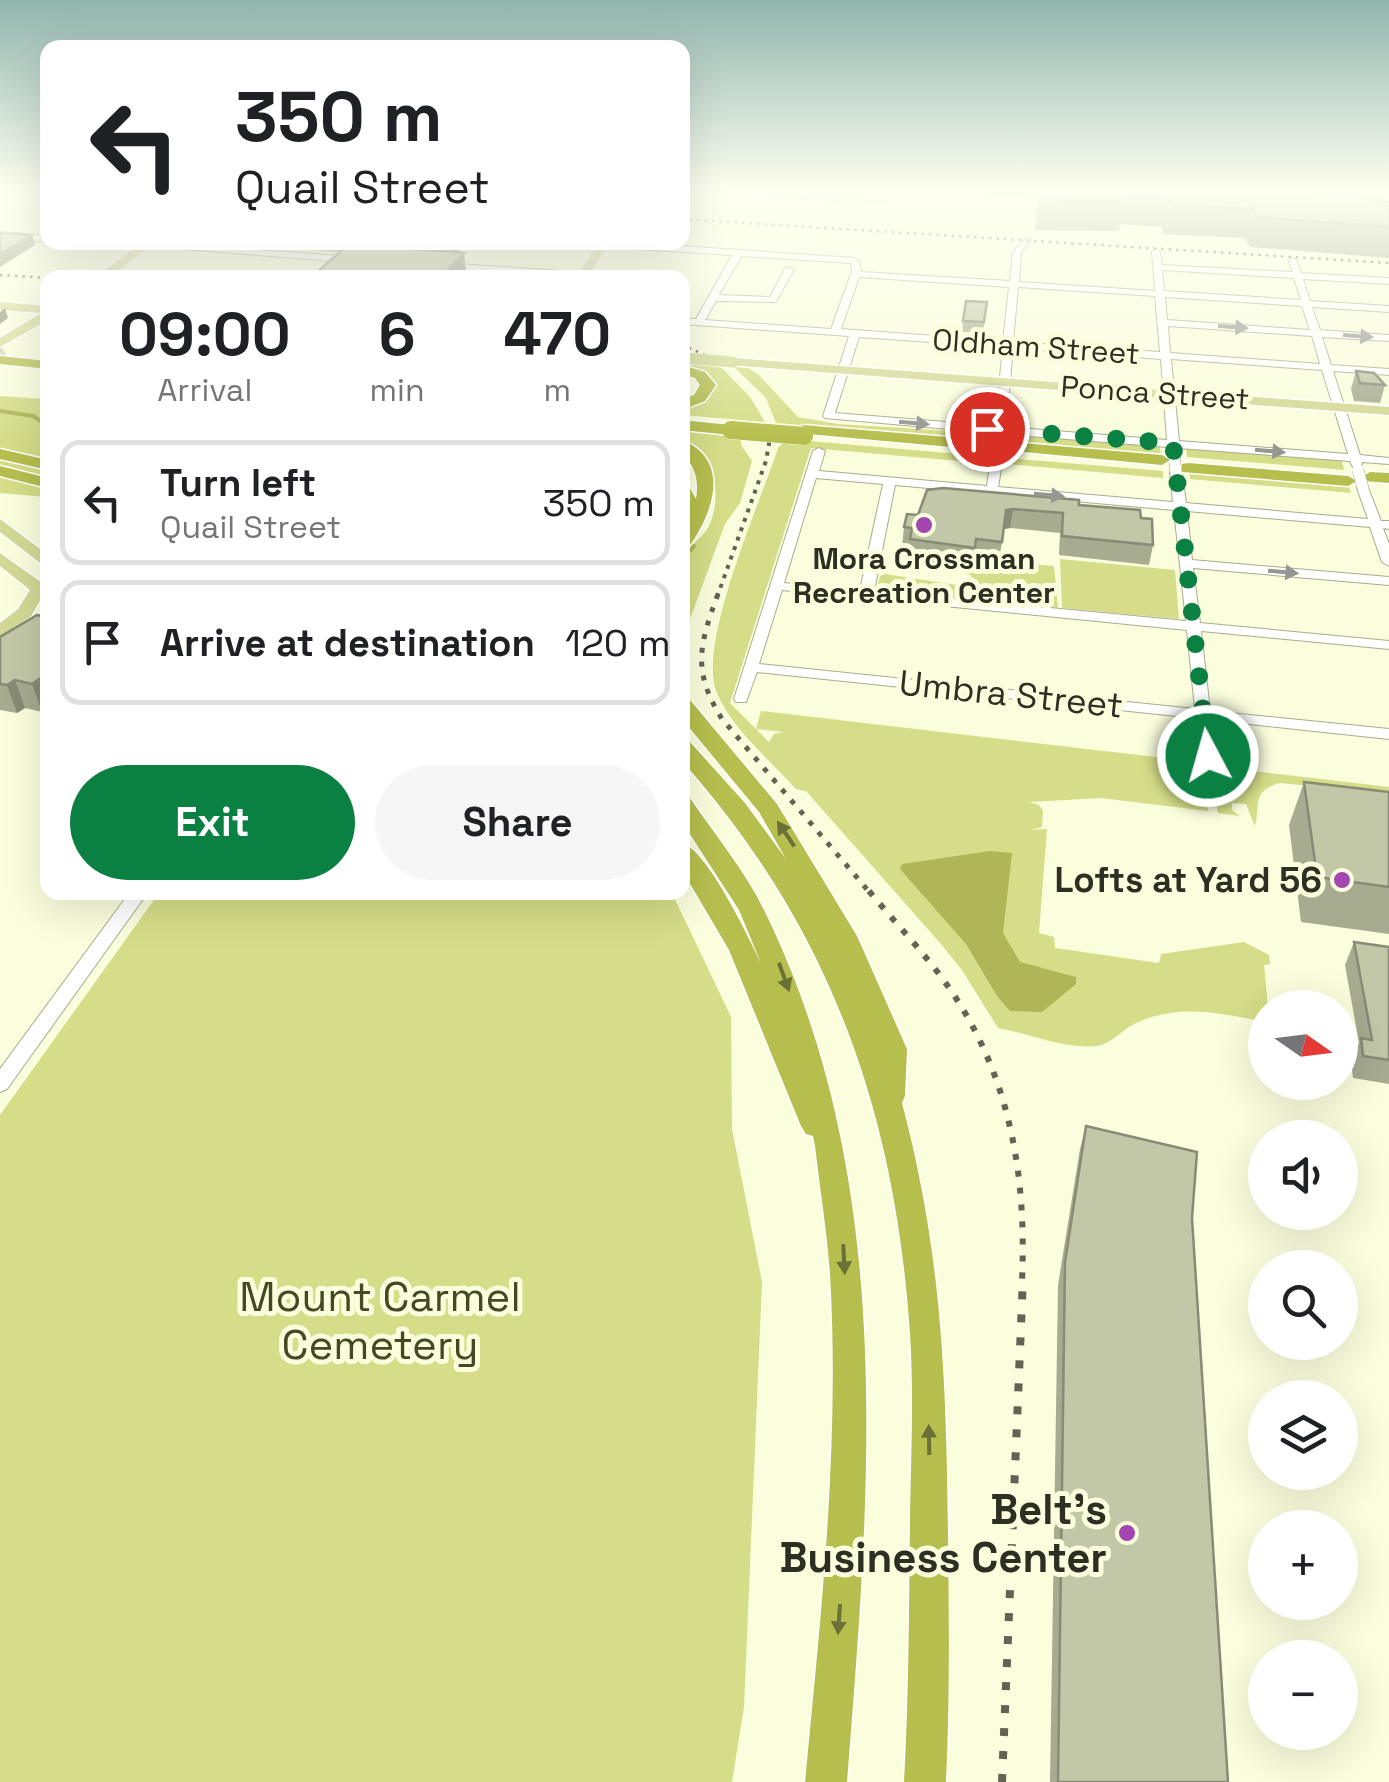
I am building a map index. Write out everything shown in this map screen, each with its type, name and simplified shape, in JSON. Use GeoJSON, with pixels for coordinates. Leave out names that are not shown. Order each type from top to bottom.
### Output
{"type":"FeatureCollection","features":[{"type":"Feature","properties":{"kind":"highway"},"geometry":{"type":"LineString","coordinates":[[5,354],[40,361]]}},
{"type":"Feature","properties":{"kind":"highway"},"geometry":{"type":"LineString","coordinates":[[690,367],[708,386],[700,398],[690,402]]}},
{"type":"Feature","properties":{"kind":"highway"},"geometry":{"type":"LineString","coordinates":[[690,423],[1366,477]]}},
{"type":"Feature","properties":{"kind":"highway"},"geometry":{"type":"LineString","coordinates":[[690,452],[699,460],[707,483],[704,511],[690,530]]}},
{"type":"Feature","properties":{"kind":"highway"},"geometry":{"type":"LineString","coordinates":[[0,454],[40,462]]}},
{"type":"Feature","properties":{"kind":"highway"},"geometry":{"type":"LineString","coordinates":[[0,471],[40,482]]}},
{"type":"Feature","properties":{"kind":"highway"},"geometry":{"type":"LineString","coordinates":[[690,715],[769,809],[844,936],[893,1049],[890,1116]]}},
{"type":"Feature","properties":{"kind":"highway"},"geometry":{"type":"LineString","coordinates":[[690,756],[744,814],[798,890],[836,964],[866,1038],[890,1116],[915,1226],[927,1335],[926,1782]]}},
{"type":"Feature","properties":{"kind":"highway"},"geometry":{"type":"LineString","coordinates":[[690,814],[730,867],[778,960],[809,1048],[843,1236],[849,1412],[834,1694],[822,1782]]}},
{"type":"Feature","properties":{"kind":"highway"},"geometry":{"type":"LineString","coordinates":[[690,863],[725,914],[752,965],[832,1163]]}},
{"type":"Feature","properties":{"kind":"main road"},"geometry":{"type":"LineString","coordinates":[[0,306],[40,311]]}},
{"type":"Feature","properties":{"kind":"main road"},"geometry":{"type":"LineString","coordinates":[[5,354],[40,320]]}},
{"type":"Feature","properties":{"kind":"main road"},"geometry":{"type":"LineString","coordinates":[[5,354],[40,329]]}},
{"type":"Feature","properties":{"kind":"main road","name":"Ponca Street"},"geometry":{"type":"LineString","coordinates":[[690,362],[733,362],[1389,411]]}},
{"type":"Feature","properties":{"kind":"main road"},"geometry":{"type":"LineString","coordinates":[[0,524],[40,557]]}},
{"type":"Feature","properties":{"kind":"main road"},"geometry":{"type":"LineString","coordinates":[[0,558],[40,591]]}},
{"type":"Feature","properties":{"kind":"main road"},"geometry":{"type":"LineString","coordinates":[[4,639],[40,596]]}},
{"type":"Feature","properties":{"kind":"main road"},"geometry":{"type":"LineString","coordinates":[[4,639],[40,622]]}},
{"type":"Feature","properties":{"kind":"street"},"geometry":{"type":"LineString","coordinates":[[699,322],[727,274]]}},
{"type":"Feature","properties":{"kind":"street"},"geometry":{"type":"LineString","coordinates":[[714,298],[773,300],[786,274]]}},
{"type":"Feature","properties":{"kind":"street"},"geometry":{"type":"LineString","coordinates":[[835,332],[856,274]]}},
{"type":"Feature","properties":{"kind":"street"},"geometry":{"type":"LineString","coordinates":[[858,274],[1389,309]]}},
{"type":"Feature","properties":{"kind":"street"},"geometry":{"type":"LineString","coordinates":[[992,490],[1014,274]]}},
{"type":"Feature","properties":{"kind":"street"},"geometry":{"type":"LineString","coordinates":[[1159,274],[1179,506],[1208,756]]}},
{"type":"Feature","properties":{"kind":"street"},"geometry":{"type":"LineString","coordinates":[[1269,274],[1389,282]]}},
{"type":"Feature","properties":{"kind":"street"},"geometry":{"type":"LineString","coordinates":[[1298,276],[1325,368],[1383,524],[1389,562]]}},
{"type":"Feature","properties":{"kind":"street","name":"Oldham Street"},"geometry":{"type":"LineString","coordinates":[[690,321],[1389,372]]}},
{"type":"Feature","properties":{"kind":"street"},"geometry":{"type":"LineString","coordinates":[[1164,323],[1389,338]]}},
{"type":"Feature","properties":{"kind":"street"},"geometry":{"type":"LineString","coordinates":[[855,334],[829,416],[997,446],[1366,477],[1389,461]]}},
{"type":"Feature","properties":{"kind":"street"},"geometry":{"type":"LineString","coordinates":[[741,699],[820,451]]}},
{"type":"Feature","properties":{"kind":"street"},"geometry":{"type":"LineString","coordinates":[[813,474],[1383,524]]}},
{"type":"Feature","properties":{"kind":"street"},"geometry":{"type":"LineString","coordinates":[[866,594],[890,481]]}},
{"type":"Feature","properties":{"kind":"street"},"geometry":{"type":"LineString","coordinates":[[1186,563],[1389,582]]}},
{"type":"Feature","properties":{"kind":"street"},"geometry":{"type":"LineString","coordinates":[[778,586],[1389,645]]}},
{"type":"Feature","properties":{"kind":"street","name":"Umbra Street"},"geometry":{"type":"LineString","coordinates":[[751,667],[1389,734]]}},
{"type":"Feature","properties":{"kind":"street"},"geometry":{"type":"LineString","coordinates":[[0,1084],[134,900]]}},
{"type":"Feature","properties":{"kind":"green space"},"geometry":{"type":"Polygon","coordinates":[[[690,363],[722,368],[750,397],[765,422],[690,416],[690,403],[710,392],[690,373],[690,363]]]}},
{"type":"Feature","properties":{"kind":"green space"},"geometry":{"type":"Polygon","coordinates":[[[733,366],[747,367],[759,375],[798,417],[838,424],[985,433],[984,440],[776,423],[766,398],[733,366]]]}},
{"type":"Feature","properties":{"kind":"green space"},"geometry":{"type":"Polygon","coordinates":[[[0,396],[40,399],[40,496],[0,493],[0,396]]]}},
{"type":"Feature","properties":{"kind":"green space"},"geometry":{"type":"Polygon","coordinates":[[[690,431],[741,435],[741,445],[752,461],[740,503],[725,524],[690,619],[690,548],[709,526],[715,503],[710,467],[690,445],[690,431]]]}},
{"type":"Feature","properties":{"kind":"green space"},"geometry":{"type":"Polygon","coordinates":[[[1010,435],[1160,447],[1161,455],[1010,442],[1010,435]]]}},
{"type":"Feature","properties":{"kind":"green space"},"geometry":{"type":"Polygon","coordinates":[[[786,439],[982,456],[981,463],[811,448],[730,703],[756,729],[761,711],[1223,762],[1222,767],[1204,766],[1208,811],[1101,798],[1029,802],[1043,811],[1042,827],[1031,830],[1047,829],[1039,933],[1054,937],[1055,948],[1159,963],[1161,954],[1244,942],[1269,955],[1270,964],[1264,965],[1266,990],[1248,990],[1248,1019],[1216,1013],[1168,1013],[1136,1023],[1097,1046],[1059,1043],[998,1028],[941,944],[806,791],[796,789],[752,744],[717,693],[713,671],[715,642],[723,608],[778,448],[786,439]],[[756,729],[769,742],[774,734],[784,732],[756,729]]]}},
{"type":"Feature","properties":{"kind":"green space"},"geometry":{"type":"Polygon","coordinates":[[[1186,448],[1342,461],[1344,470],[1187,457],[1186,448]]]}},
{"type":"Feature","properties":{"kind":"green space"},"geometry":{"type":"Polygon","coordinates":[[[1008,458],[1163,471],[1163,478],[1008,464],[1008,458]]]}},
{"type":"Feature","properties":{"kind":"green space"},"geometry":{"type":"Polygon","coordinates":[[[1189,473],[1349,486],[1351,493],[1190,479],[1189,473]]]}},
{"type":"Feature","properties":{"kind":"green space"},"geometry":{"type":"Polygon","coordinates":[[[973,559],[1054,566],[1058,608],[877,589],[880,576],[885,574],[963,586],[965,580],[971,580],[971,575],[965,574],[966,567],[973,567],[973,559]]]}},
{"type":"Feature","properties":{"kind":"green space"},"geometry":{"type":"Polygon","coordinates":[[[1060,559],[1175,570],[1179,619],[1062,608],[1060,559]]]}},
{"type":"Feature","properties":{"kind":"green space"},"geometry":{"type":"Polygon","coordinates":[[[1229,762],[1245,770],[1389,787],[1389,794],[1280,783],[1261,794],[1255,826],[1246,804],[1232,803],[1232,810],[1240,816],[1218,813],[1211,773],[1229,768],[1229,762]]]}},
{"type":"Feature","properties":{"kind":"green space","name":"Mount Carmel Cemetery"},"geometry":{"type":"Polygon","coordinates":[[[154,900],[675,900],[731,1017],[732,1129],[762,1282],[744,1707],[732,1782],[0,1782],[0,1115],[154,900]]]}},
{"type":"Feature","properties":{"kind":"shaded area"},"geometry":{"type":"Polygon","coordinates":[[[990,851],[1012,853],[1003,933],[1020,962],[1076,977],[1076,984],[1042,1012],[1010,1011],[966,944],[900,869],[902,864],[990,851]]]}},
{"type":"Feature","properties":{"kind":"building"},"geometry":{"type":"Polygon","coordinates":[[[966,301],[987,302],[984,322],[963,321],[966,301]]]}},
{"type":"Feature","properties":{"kind":"building"},"geometry":{"type":"Polygon","coordinates":[[[1356,371],[1374,373],[1385,385],[1360,383],[1356,371]]]}},
{"type":"Feature","properties":{"kind":"building"},"geometry":{"type":"Polygon","coordinates":[[[943,488],[1079,500],[1079,505],[1140,510],[1141,518],[1152,519],[1153,545],[1062,536],[1063,513],[1013,509],[1006,510],[1002,542],[976,539],[975,548],[910,539],[912,528],[904,527],[907,514],[918,515],[927,490],[943,488]]]}},
{"type":"Feature","properties":{"kind":"building"},"geometry":{"type":"Polygon","coordinates":[[[40,616],[40,678],[32,684],[15,680],[0,684],[0,637],[40,616]]]}},
{"type":"Feature","properties":{"kind":"building"},"geometry":{"type":"Polygon","coordinates":[[[1304,782],[1389,792],[1389,887],[1317,877],[1304,782]]]}},
{"type":"Feature","properties":{"kind":"building"},"geometry":{"type":"Polygon","coordinates":[[[1354,942],[1389,947],[1389,1060],[1363,1056],[1361,1038],[1372,1040],[1354,942]]]}},
{"type":"Feature","properties":{"kind":"building","name":"Belt's Business Center"},"geometry":{"type":"Polygon","coordinates":[[[1086,1126],[1197,1152],[1192,1218],[1228,1782],[1058,1782],[1065,1262],[1086,1126]]]}},
{"type":"Feature","properties":{"kind":"waterway"},"geometry":{"type":"LineString","coordinates":[[0,411],[40,421]]}},
{"type":"Feature","properties":{"kind":"waterway"},"geometry":{"type":"LineString","coordinates":[[690,551],[694,546]]}},
{"type":"Feature","properties":{"kind":"tunnel"},"geometry":{"type":"LineString","coordinates":[[0,353],[4,351]]}},
{"type":"Feature","properties":{"kind":"tunnel"},"geometry":{"type":"LineString","coordinates":[[983,451],[1010,453]]}},
{"type":"Feature","properties":{"kind":"railway"},"geometry":{"type":"LineString","coordinates":[[0,275],[40,278]]}},
{"type":"Feature","properties":{"kind":"railway"},"geometry":{"type":"LineString","coordinates":[[690,348],[705,355]]}},
{"type":"Feature","properties":{"kind":"railway"},"geometry":{"type":"LineString","coordinates":[[717,597],[766,461],[770,438]]}},
{"type":"Feature","properties":{"kind":"railway"},"geometry":{"type":"LineString","coordinates":[[718,594],[706,628],[702,658],[712,702],[722,719],[871,894]]}},
{"type":"Feature","properties":{"kind":"railway"},"geometry":{"type":"LineString","coordinates":[[869,891],[931,963],[963,1009],[997,1082],[1016,1159],[1023,1239],[1022,1281]]}},
{"type":"Feature","properties":{"kind":"railway"},"geometry":{"type":"LineString","coordinates":[[1002,1782],[1023,1278]]}},
{"type":"Feature","properties":{"kind":"place","name":"Mora Crossman Recreation Center"},"geometry":{"type":"Point","coordinates":[924,525]}},
{"type":"Feature","properties":{"kind":"place","name":"Lofts at Yard 56"},"geometry":{"type":"Point","coordinates":[1342,880]}},
{"type":"Feature","properties":{"kind":"place","name":"Belt's Business Center"},"geometry":{"type":"Point","coordinates":[1127,1533]}},
{"type":"Feature","properties":{"kind":"route"},"geometry":{"type":"LineString","coordinates":[[987,429],[1173,443],[1208,756]]}}]}
